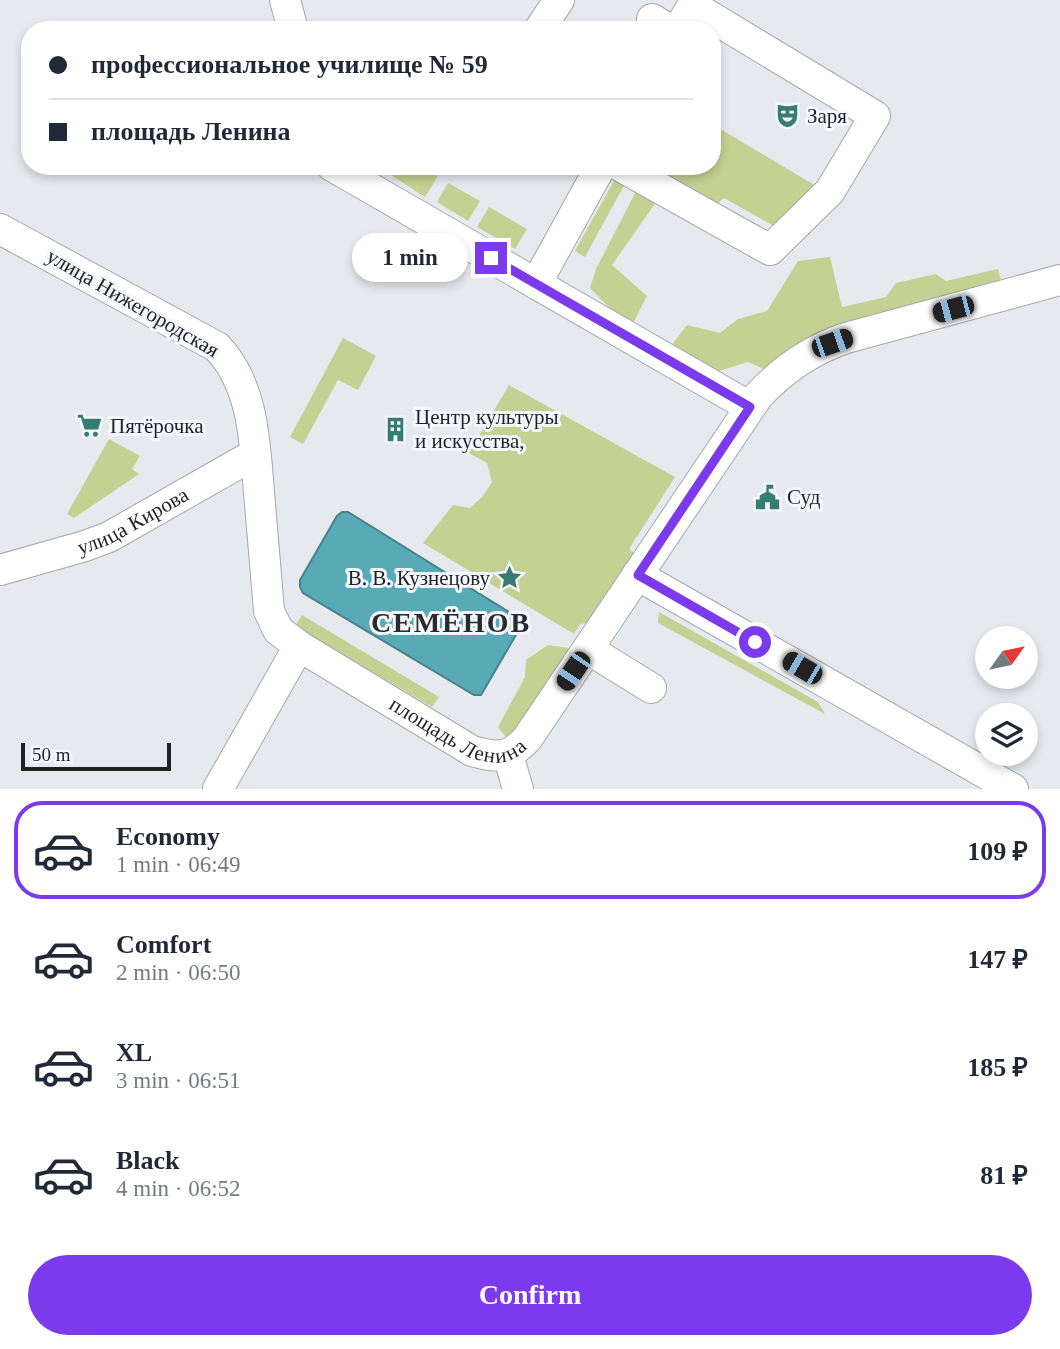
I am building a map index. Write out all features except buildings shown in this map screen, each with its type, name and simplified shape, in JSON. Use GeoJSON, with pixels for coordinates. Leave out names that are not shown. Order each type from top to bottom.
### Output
{"type":"FeatureCollection","features":[{"type":"Feature","properties":{"kind":"street"},"geometry":{"type":"LineString","coordinates":[[285,0],[291,21]]}},
{"type":"Feature","properties":{"kind":"street"},"geometry":{"type":"LineString","coordinates":[[545,21],[559,0]]}},
{"type":"Feature","properties":{"kind":"street"},"geometry":{"type":"LineString","coordinates":[[636,175],[770,250],[830,191],[875,116],[721,39]]}},
{"type":"Feature","properties":{"kind":"street"},"geometry":{"type":"LineString","coordinates":[[349,175],[750,407]]}},
{"type":"Feature","properties":{"kind":"street"},"geometry":{"type":"LineString","coordinates":[[536,284],[596,175]]}},
{"type":"Feature","properties":{"kind":"street","name":"улица Нижегородская"},"geometry":{"type":"LineString","coordinates":[[0,229],[217,347],[231,364],[244,392],[254,446]]}},
{"type":"Feature","properties":{"kind":"street","name":"площадь Ленина"},"geometry":{"type":"LineString","coordinates":[[254,446],[269,611],[278,630],[299,646],[472,751],[491,756],[508,755],[527,738],[750,407],[782,372],[832,343],[1060,281]]}},
{"type":"Feature","properties":{"kind":"street","name":"улица Кирова"},"geometry":{"type":"LineString","coordinates":[[6,559],[85,547],[109,537],[254,446]]}},
{"type":"Feature","properties":{"kind":"street"},"geometry":{"type":"LineString","coordinates":[[638,575],[1013,789]]}},
{"type":"Feature","properties":{"kind":"street"},"geometry":{"type":"LineString","coordinates":[[218,789],[299,646]]}},
{"type":"Feature","properties":{"kind":"street"},"geometry":{"type":"LineString","coordinates":[[588,649],[651,688]]}},
{"type":"Feature","properties":{"kind":"street"},"geometry":{"type":"LineString","coordinates":[[508,755],[518,789]]}},
{"type":"Feature","properties":{"kind":"green space"},"geometry":{"type":"Polygon","coordinates":[[[721,129],[821,189],[799,240],[724,198],[697,220],[657,201],[612,265],[647,296],[630,329],[590,288],[596,269],[644,175],[721,175],[721,129]]]}},
{"type":"Feature","properties":{"kind":"green space"},"geometry":{"type":"Polygon","coordinates":[[[391,175],[436,175],[425,197],[391,175]]]}},
{"type":"Feature","properties":{"kind":"green space"},"geometry":{"type":"Polygon","coordinates":[[[616,177],[626,182],[585,257],[575,251],[616,177]]]}},
{"type":"Feature","properties":{"kind":"green space"},"geometry":{"type":"Polygon","coordinates":[[[448,183],[480,201],[468,221],[437,202],[448,183]]]}},
{"type":"Feature","properties":{"kind":"green space"},"geometry":{"type":"Polygon","coordinates":[[[489,207],[527,229],[515,249],[477,227],[489,207]]]}},
{"type":"Feature","properties":{"kind":"green space"},"geometry":{"type":"Polygon","coordinates":[[[830,257],[842,307],[886,297],[896,283],[936,274],[946,281],[998,269],[1001,280],[957,314],[764,369],[748,362],[709,374],[668,350],[687,325],[720,333],[738,319],[767,311],[798,261],[830,257]]]}},
{"type":"Feature","properties":{"kind":"green space"},"geometry":{"type":"Polygon","coordinates":[[[343,338],[376,356],[358,390],[338,380],[303,444],[290,437],[343,338]]]}},
{"type":"Feature","properties":{"kind":"green space"},"geometry":{"type":"Polygon","coordinates":[[[509,385],[675,477],[629,549],[636,554],[590,623],[580,624],[574,634],[423,543],[453,505],[470,508],[483,496],[492,482],[487,463],[469,453],[509,385]]]}},
{"type":"Feature","properties":{"kind":"green space"},"geometry":{"type":"Polygon","coordinates":[[[109,439],[140,456],[132,469],[139,474],[74,518],[67,514],[109,439]]]}},
{"type":"Feature","properties":{"kind":"green space"},"geometry":{"type":"Polygon","coordinates":[[[659,612],[818,702],[825,714],[658,623],[659,612]]]}},
{"type":"Feature","properties":{"kind":"green space"},"geometry":{"type":"Polygon","coordinates":[[[302,615],[439,697],[432,707],[295,626],[302,615]]]}},
{"type":"Feature","properties":{"kind":"green space"},"geometry":{"type":"Polygon","coordinates":[[[548,645],[575,649],[509,741],[498,727],[525,677],[526,660],[548,645]]]}},
{"type":"Feature","properties":{"kind":"water"},"geometry":{"type":"Polygon","coordinates":[[[348,512],[517,617],[520,628],[481,695],[474,695],[303,593],[300,580],[337,516],[348,512]]]}},
{"type":"Feature","properties":{"kind":"place","name":"Заря"},"geometry":{"type":"Point","coordinates":[787,116]}},
{"type":"Feature","properties":{"kind":"place","name":"Пятёрочка"},"geometry":{"type":"Point","coordinates":[90,426]}},
{"type":"Feature","properties":{"kind":"place","name":"Центр культуры и искусства,"},"geometry":{"type":"Point","coordinates":[395,429]}},
{"type":"Feature","properties":{"kind":"place","name":"Суд"},"geometry":{"type":"Point","coordinates":[767,497]}},
{"type":"Feature","properties":{"kind":"place","name":"В. В. Кузнецову"},"geometry":{"type":"Point","coordinates":[510,578]}},
{"type":"Feature","properties":{"kind":"district","name":"СЕМЁНОВ"},"geometry":{"type":"Point","coordinates":[451,622]}},
{"type":"Feature","properties":{"kind":"route"},"geometry":{"type":"LineString","coordinates":[[491,258],[750,407],[638,575],[755,642]]}}]}
